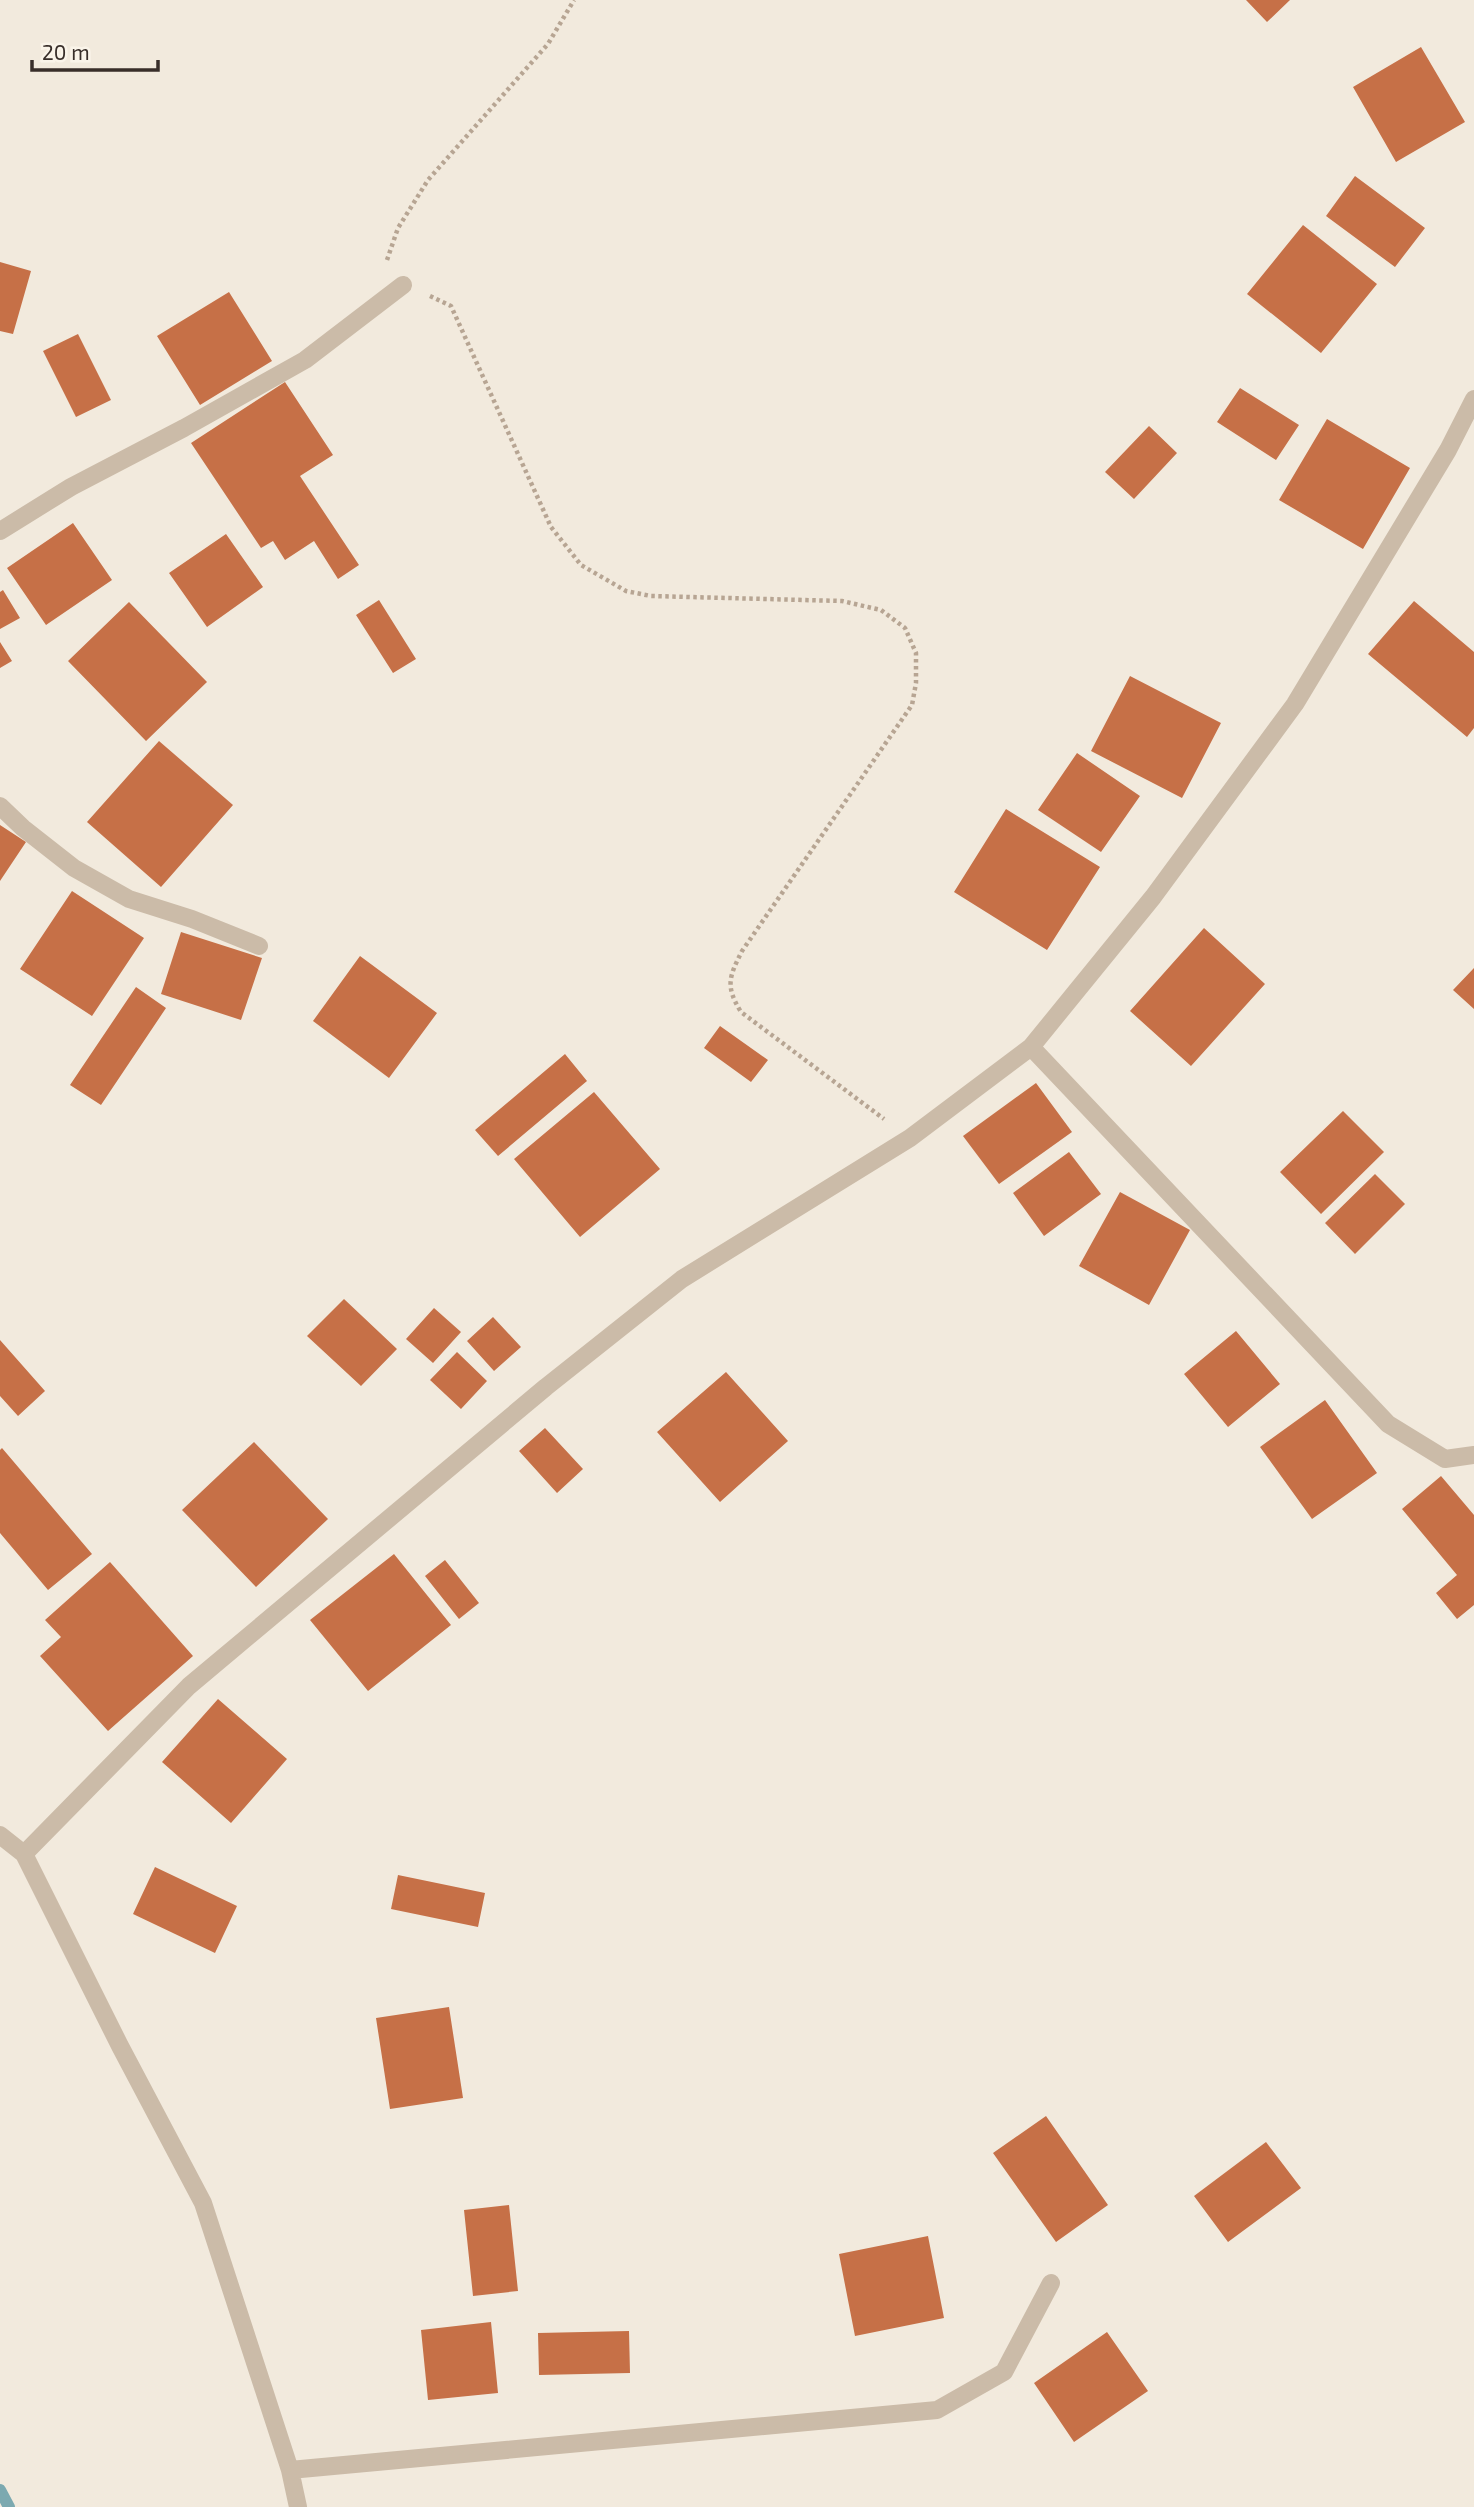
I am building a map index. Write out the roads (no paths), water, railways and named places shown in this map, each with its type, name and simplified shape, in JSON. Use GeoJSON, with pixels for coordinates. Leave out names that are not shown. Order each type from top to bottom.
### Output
{"type":"FeatureCollection","features":[{"type":"Feature","properties":{"kind":"street"},"geometry":{"type":"LineString","coordinates":[[0,531],[71,487],[184,428],[305,359],[403,285]]}},
{"type":"Feature","properties":{"kind":"street"},"geometry":{"type":"LineString","coordinates":[[24,1854],[189,1686],[546,1387],[682,1279],[910,1138],[1031,1047],[1153,897],[1295,704],[1448,450],[1474,399]]}},
{"type":"Feature","properties":{"kind":"street"},"geometry":{"type":"LineString","coordinates":[[0,806],[74,868],[129,899],[192,919],[259,946]]}},
{"type":"Feature","properties":{"kind":"street"},"geometry":{"type":"LineString","coordinates":[[1031,1047],[1388,1424],[1446,1459],[1474,1455]]}},
{"type":"Feature","properties":{"kind":"street"},"geometry":{"type":"LineString","coordinates":[[0,1835],[24,1854],[120,2046],[203,2203],[290,2470],[299,2507]]}},
{"type":"Feature","properties":{"kind":"street"},"geometry":{"type":"LineString","coordinates":[[290,2470],[937,2410],[1004,2372],[1051,2283]]}},
{"type":"Feature","properties":{"kind":"waterway"},"geometry":{"type":"LineString","coordinates":[[0,2490],[9,2507]]}}]}
